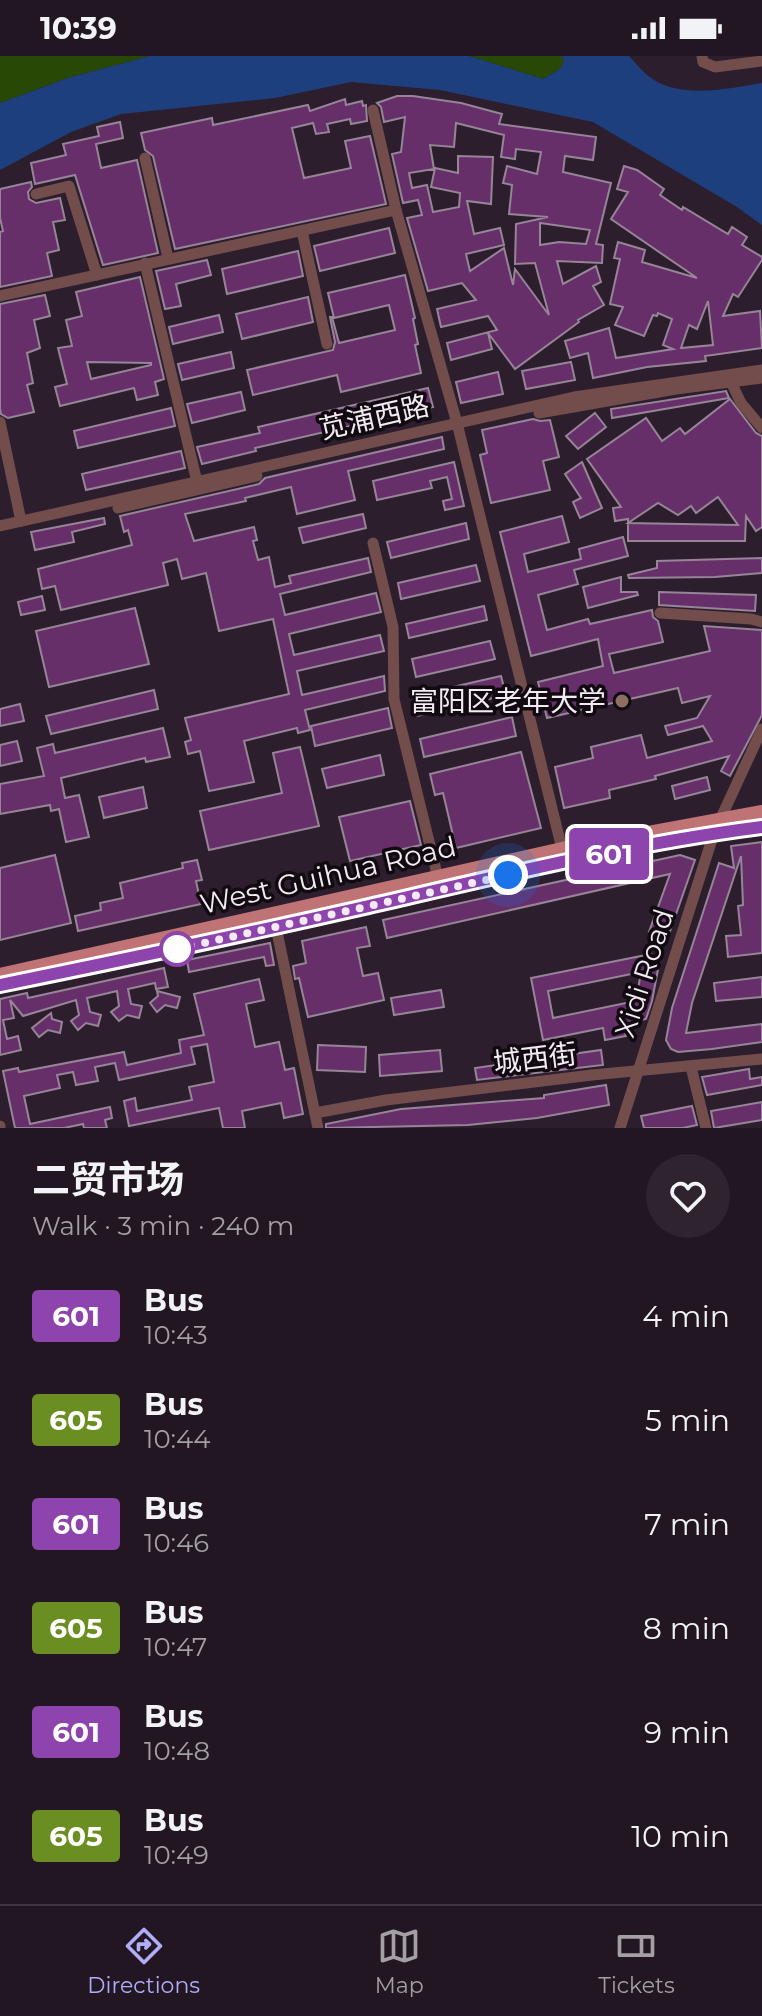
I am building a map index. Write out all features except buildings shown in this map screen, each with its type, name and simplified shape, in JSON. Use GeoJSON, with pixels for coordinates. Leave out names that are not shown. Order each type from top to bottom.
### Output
{"type":"FeatureCollection","features":[{"type":"Feature","properties":{"kind":"main road","name":"West Guihua Road"},"geometry":{"type":"LineString","coordinates":[[0,985],[276,927],[721,818],[762,812]]}},
{"type":"Feature","properties":{"kind":"main road","name":"West Guihua Road"},"geometry":{"type":"LineString","coordinates":[[0,975],[438,878],[762,827]]}},
{"type":"Feature","properties":{"kind":"street"},"geometry":{"type":"LineString","coordinates":[[702,56],[703,62],[715,67],[762,61]]}},
{"type":"Feature","properties":{"kind":"street"},"geometry":{"type":"LineString","coordinates":[[373,110],[396,210],[458,427],[564,856]]}},
{"type":"Feature","properties":{"kind":"street"},"geometry":{"type":"LineString","coordinates":[[145,158],[168,258]]}},
{"type":"Feature","properties":{"kind":"street"},"geometry":{"type":"LineString","coordinates":[[36,194],[69,186],[97,275]]}},
{"type":"Feature","properties":{"kind":"street"},"geometry":{"type":"LineString","coordinates":[[0,296],[396,210]]}},
{"type":"Feature","properties":{"kind":"street"},"geometry":{"type":"LineString","coordinates":[[302,231],[327,344]]}},
{"type":"Feature","properties":{"kind":"street"},"geometry":{"type":"LineString","coordinates":[[145,263],[197,482]]}},
{"type":"Feature","properties":{"kind":"street","name":"苋浦西路"},"geometry":{"type":"LineString","coordinates":[[0,534],[574,397],[762,370]]}},
{"type":"Feature","properties":{"kind":"street","name":"苋浦西路"},"geometry":{"type":"LineString","coordinates":[[0,526],[458,427],[577,404],[762,378]]}},
{"type":"Feature","properties":{"kind":"street"},"geometry":{"type":"LineString","coordinates":[[731,382],[741,403],[762,428]]}},
{"type":"Feature","properties":{"kind":"street"},"geometry":{"type":"LineString","coordinates":[[0,422],[21,521]]}},
{"type":"Feature","properties":{"kind":"street"},"geometry":{"type":"LineString","coordinates":[[373,543],[393,627],[394,699],[438,878]]}},
{"type":"Feature","properties":{"kind":"street"},"geometry":{"type":"LineString","coordinates":[[660,613],[762,622]]}},
{"type":"Feature","properties":{"kind":"street","name":"Xidi Road"},"geometry":{"type":"LineString","coordinates":[[620,1128],[714,833],[762,729]]}},
{"type":"Feature","properties":{"kind":"street"},"geometry":{"type":"LineString","coordinates":[[276,927],[318,1128]]}},
{"type":"Feature","properties":{"kind":"street","name":"城西街"},"geometry":{"type":"LineString","coordinates":[[315,1113],[386,1100],[762,1059]]}},
{"type":"Feature","properties":{"kind":"street"},"geometry":{"type":"LineString","coordinates":[[691,1067],[706,1128]]}},
{"type":"Feature","properties":{"kind":"green space"},"geometry":{"type":"Polygon","coordinates":[[[0,56],[150,56],[68,78],[0,103],[0,56]]]}},
{"type":"Feature","properties":{"kind":"green space"},"geometry":{"type":"Polygon","coordinates":[[[469,56],[562,56],[564,61],[560,69],[543,79],[469,56]]]}},
{"type":"Feature","properties":{"kind":"water"},"geometry":{"type":"Polygon","coordinates":[[[150,56],[469,56],[543,79],[560,69],[564,61],[562,56],[629,56],[647,75],[672,88],[702,91],[762,83],[762,225],[593,122],[440,90],[351,82],[275,98],[121,114],[71,132],[0,170],[0,103],[68,78],[150,56]]]}},
{"type":"Feature","properties":{"kind":"bus line","name":"601"},"geometry":{"type":"LineString","coordinates":[[0,985],[235,937],[565,862],[714,833],[762,827]]}},
{"type":"Feature","properties":{"kind":"place","name":"富阳区老年大学"},"geometry":{"type":"Point","coordinates":[622,701]}},
{"type":"Feature","properties":{"kind":"route"},"geometry":{"type":"LineString","coordinates":[[177,949],[508,875]]}}]}
